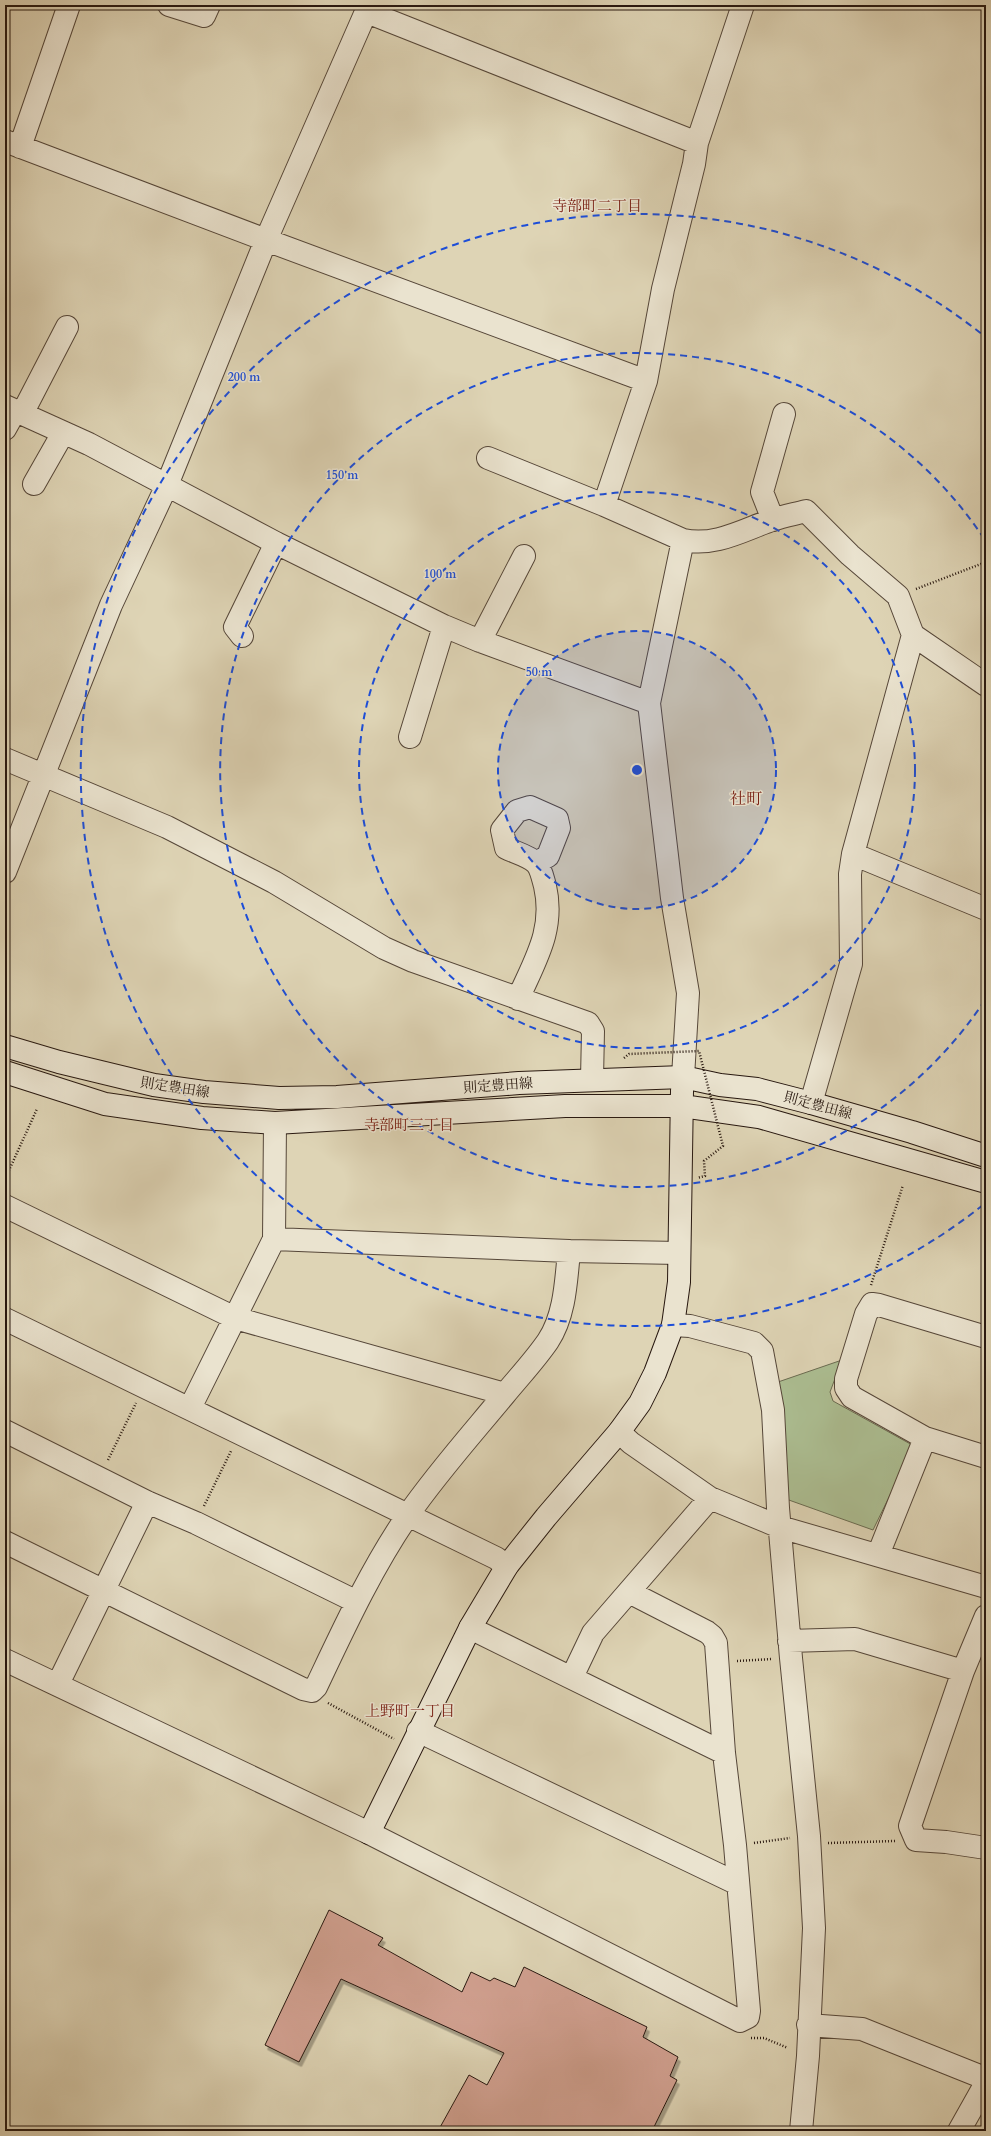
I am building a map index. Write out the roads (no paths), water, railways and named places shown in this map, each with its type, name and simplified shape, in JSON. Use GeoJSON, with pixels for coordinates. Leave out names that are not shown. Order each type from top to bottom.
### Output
{"type":"FeatureCollection","features":[{"type":"Feature","properties":{"kind":"street"},"geometry":{"type":"LineString","coordinates":[[69,5],[13,144],[646,381]]}},
{"type":"Feature","properties":{"kind":"street"},"geometry":{"type":"LineString","coordinates":[[169,5],[204,16],[210,5]]}},
{"type":"Feature","properties":{"kind":"street"},"geometry":{"type":"LineString","coordinates":[[604,505],[646,381],[663,289],[694,164],[697,143],[743,5]]}},
{"type":"Feature","properties":{"kind":"street"},"geometry":{"type":"LineString","coordinates":[[5,872],[110,605],[167,484],[266,240],[368,8],[697,143]]}},
{"type":"Feature","properties":{"kind":"street"},"geometry":{"type":"LineString","coordinates":[[67,326],[12,415],[63,433],[167,484],[276,543],[444,626],[480,641],[649,704]]}},
{"type":"Feature","properties":{"kind":"street"},"geometry":{"type":"LineString","coordinates":[[773,520],[762,492],[784,414]]}},
{"type":"Feature","properties":{"kind":"street"},"geometry":{"type":"LineString","coordinates":[[34,484],[63,433]]}},
{"type":"Feature","properties":{"kind":"street"},"geometry":{"type":"LineString","coordinates":[[488,458],[604,505],[683,540],[691,542],[730,538],[773,520],[806,511],[850,555],[898,596],[913,635],[986,685]]}},
{"type":"Feature","properties":{"kind":"street"},"geometry":{"type":"LineString","coordinates":[[369,1833],[470,1628],[507,1566],[546,1516],[619,1432],[646,1392],[672,1326],[679,1282],[682,1106],[688,993],[672,898],[649,704],[683,540]]}},
{"type":"Feature","properties":{"kind":"street"},"geometry":{"type":"LineString","coordinates":[[242,636],[235,626],[276,543]]}},
{"type":"Feature","properties":{"kind":"street"},"geometry":{"type":"LineString","coordinates":[[480,641],[524,556]]}},
{"type":"Feature","properties":{"kind":"street"},"geometry":{"type":"LineString","coordinates":[[410,737],[444,626]]}},
{"type":"Feature","properties":{"kind":"street"},"geometry":{"type":"LineString","coordinates":[[812,1103],[851,964],[850,874],[853,854],[913,635]]}},
{"type":"Feature","properties":{"kind":"street"},"geometry":{"type":"LineString","coordinates":[[5,759],[181,835],[274,882],[384,948],[413,961],[588,1023],[593,1031],[592,1079]]}},
{"type":"Feature","properties":{"kind":"street"},"geometry":{"type":"LineString","coordinates":[[853,854],[986,909]]}},
{"type":"Feature","properties":{"kind":"street"},"geometry":{"type":"LineString","coordinates":[[518,999],[543,943],[548,926],[548,900],[542,877],[536,863]]}},
{"type":"Feature","properties":{"kind":"street","name":"則定豊田線"},"geometry":{"type":"LineString","coordinates":[[5,1046],[59,1062],[154,1085],[204,1092],[279,1098],[337,1097],[519,1082],[683,1077],[720,1085],[757,1089],[812,1103],[912,1132],[986,1156]]}},
{"type":"Feature","properties":{"kind":"street","name":"則定豊田線"},"geometry":{"type":"LineString","coordinates":[[5,1072],[105,1104],[202,1118],[275,1123],[565,1106],[682,1106],[760,1117],[986,1182]]}},
{"type":"Feature","properties":{"kind":"street"},"geometry":{"type":"LineString","coordinates":[[190,1408],[274,1239],[275,1123]]}},
{"type":"Feature","properties":{"kind":"street"},"geometry":{"type":"LineString","coordinates":[[5,1206],[235,1318],[505,1394]]}},
{"type":"Feature","properties":{"kind":"street"},"geometry":{"type":"LineString","coordinates":[[274,1239],[569,1252],[680,1253]]}},
{"type":"Feature","properties":{"kind":"street"},"geometry":{"type":"LineString","coordinates":[[5,1542],[304,1689],[312,1690],[316,1687],[357,1602],[408,1515],[451,1458],[545,1345],[556,1324],[565,1295],[569,1252]]}},
{"type":"Feature","properties":{"kind":"street"},"geometry":{"type":"LineString","coordinates":[[986,1338],[879,1304],[872,1304],[866,1314],[846,1379],[846,1388],[852,1397],[926,1438],[986,1457]]}},
{"type":"Feature","properties":{"kind":"street"},"geometry":{"type":"LineString","coordinates":[[5,1319],[240,1432],[496,1558],[507,1566]]}},
{"type":"Feature","properties":{"kind":"street"},"geometry":{"type":"LineString","coordinates":[[672,1326],[690,1326],[754,1343],[762,1351],[773,1410],[780,1527],[790,1650],[809,1843],[814,1928],[808,2025],[808,2056],[801,2131]]}},
{"type":"Feature","properties":{"kind":"street"},"geometry":{"type":"LineString","coordinates":[[5,1431],[100,1477],[147,1502],[196,1523],[357,1602]]}},
{"type":"Feature","properties":{"kind":"street"},"geometry":{"type":"LineString","coordinates":[[619,1432],[631,1443],[710,1498],[780,1527],[986,1587]]}},
{"type":"Feature","properties":{"kind":"street"},"geometry":{"type":"LineString","coordinates":[[878,1555],[926,1438]]}},
{"type":"Feature","properties":{"kind":"street"},"geometry":{"type":"LineString","coordinates":[[572,1677],[593,1633],[710,1498]]}},
{"type":"Feature","properties":{"kind":"street"},"geometry":{"type":"LineString","coordinates":[[58,1684],[103,1589],[147,1502]]}},
{"type":"Feature","properties":{"kind":"street"},"geometry":{"type":"LineString","coordinates":[[5,1660],[369,1833],[740,2021],[748,2017],[749,2011],[735,1845],[724,1753],[716,1663],[716,1643],[712,1636],[630,1592]]}},
{"type":"Feature","properties":{"kind":"street"},"geometry":{"type":"LineString","coordinates":[[986,1616],[963,1671],[910,1826],[916,1840],[946,1842],[986,1848]]}},
{"type":"Feature","properties":{"kind":"street"},"geometry":{"type":"LineString","coordinates":[[470,1628],[724,1753]]}},
{"type":"Feature","properties":{"kind":"street"},"geometry":{"type":"LineString","coordinates":[[790,1650],[854,1639],[963,1671]]}},
{"type":"Feature","properties":{"kind":"street"},"geometry":{"type":"LineString","coordinates":[[418,1731],[738,1884]]}},
{"type":"Feature","properties":{"kind":"street"},"geometry":{"type":"LineString","coordinates":[[808,2025],[862,2029],[982,2077],[986,2075]]}},
{"type":"Feature","properties":{"kind":"street"},"geometry":{"type":"LineString","coordinates":[[959,2131],[986,2083]]}},
{"type":"Feature","properties":{"kind":"district","name":"寺部町二丁目"},"geometry":{"type":"Point","coordinates":[597,206]}},
{"type":"Feature","properties":{"kind":"district","name":"社町"},"geometry":{"type":"Point","coordinates":[746,798]}},
{"type":"Feature","properties":{"kind":"district","name":"寺部町三丁目"},"geometry":{"type":"Point","coordinates":[409,1125]}},
{"type":"Feature","properties":{"kind":"district","name":"上野町一丁目"},"geometry":{"type":"Point","coordinates":[410,1711]}}]}
